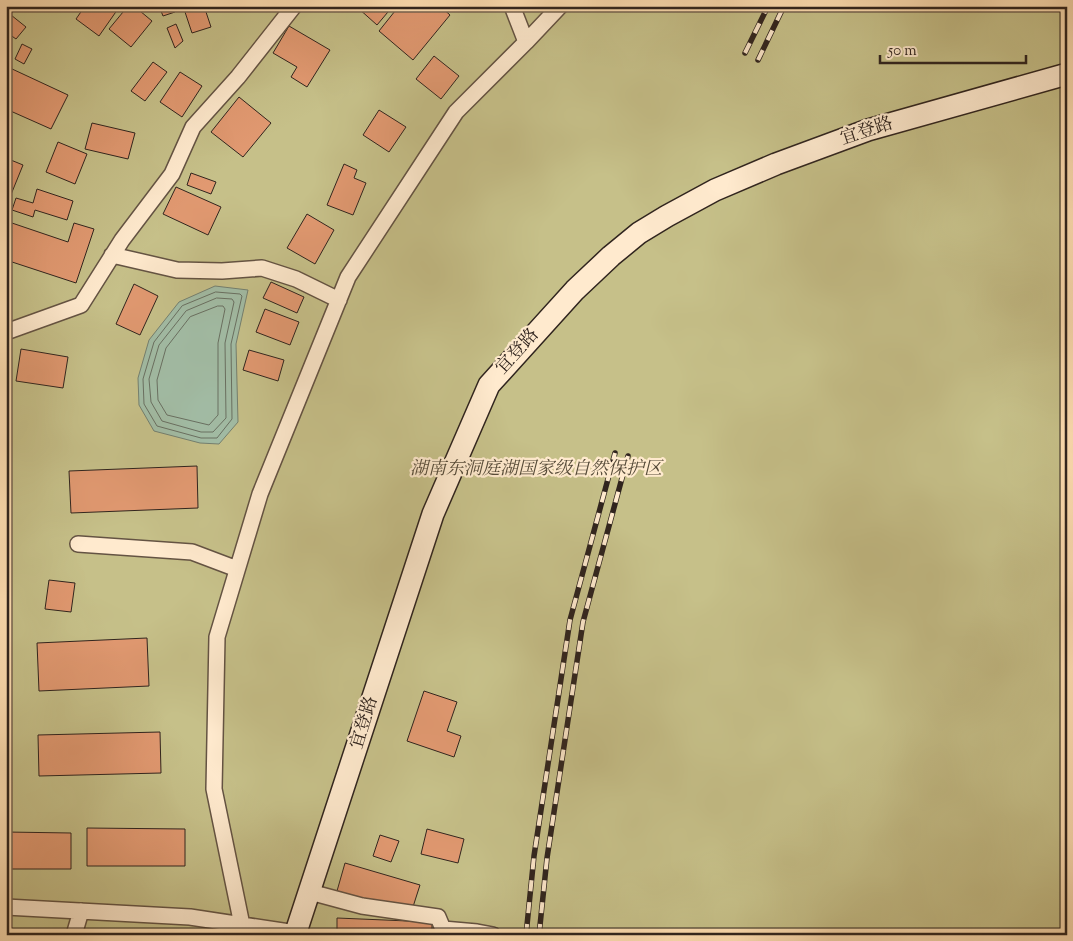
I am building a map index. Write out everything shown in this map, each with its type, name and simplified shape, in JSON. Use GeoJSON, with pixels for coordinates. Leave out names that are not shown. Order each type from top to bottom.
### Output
{"type":"FeatureCollection","features":[{"type":"Feature","properties":{"kind":"street"},"geometry":{"type":"LineString","coordinates":[[6,332],[81,305],[122,240],[172,174],[194,127],[238,77],[294,6]]}},
{"type":"Feature","properties":{"kind":"street"},"geometry":{"type":"LineString","coordinates":[[512,6],[526,42]]}},
{"type":"Feature","properties":{"kind":"street"},"geometry":{"type":"LineString","coordinates":[[242,925],[214,789],[217,636],[260,494],[348,277],[456,112],[560,6]]}},
{"type":"Feature","properties":{"kind":"street","name":"宜登路"},"geometry":{"type":"LineString","coordinates":[[295,934],[433,514],[489,385],[575,290],[639,233],[666,216],[715,190],[776,164],[868,130],[1067,74]]}},
{"type":"Feature","properties":{"kind":"street"},"geometry":{"type":"LineString","coordinates":[[112,255],[177,270],[222,272],[262,268],[296,279],[338,300]]}},
{"type":"Feature","properties":{"kind":"street"},"geometry":{"type":"LineString","coordinates":[[78,544],[192,552],[237,569]]}},
{"type":"Feature","properties":{"kind":"street"},"geometry":{"type":"LineString","coordinates":[[310,892],[362,906],[438,917],[443,929],[493,935]]}},
{"type":"Feature","properties":{"kind":"street"},"geometry":{"type":"LineString","coordinates":[[6,907],[190,917],[295,934]]}},
{"type":"Feature","properties":{"kind":"street"},"geometry":{"type":"LineString","coordinates":[[74,935],[81,911]]}},
{"type":"Feature","properties":{"kind":"green space","name":"湖南东洞庭湖国家级自然保护区"},"geometry":{"type":"Polygon","coordinates":[[[6,6],[1067,6],[1067,935],[6,935],[6,6]]]}},
{"type":"Feature","properties":{"kind":"water"},"geometry":{"type":"Polygon","coordinates":[[[215,286],[248,290],[236,344],[238,422],[219,444],[200,443],[154,431],[139,405],[138,378],[149,340],[179,302],[215,286]]]}},
{"type":"Feature","properties":{"kind":"building"},"geometry":{"type":"Polygon","coordinates":[[[85,6],[120,6],[99,36],[76,19],[85,6]]]}},
{"type":"Feature","properties":{"kind":"building"},"geometry":{"type":"Polygon","coordinates":[[[128,6],[134,6],[152,21],[131,47],[109,29],[128,6]]]}},
{"type":"Feature","properties":{"kind":"building"},"geometry":{"type":"Polygon","coordinates":[[[159,6],[172,6],[175,12],[163,16],[159,6]]]}},
{"type":"Feature","properties":{"kind":"building"},"geometry":{"type":"Polygon","coordinates":[[[183,6],[204,6],[211,27],[192,33],[183,6]]]}},
{"type":"Feature","properties":{"kind":"building"},"geometry":{"type":"Polygon","coordinates":[[[359,6],[393,6],[377,25],[358,8],[359,6]]]}},
{"type":"Feature","properties":{"kind":"building"},"geometry":{"type":"Polygon","coordinates":[[[399,6],[440,6],[450,15],[413,60],[379,31],[399,6]]]}},
{"type":"Feature","properties":{"kind":"building"},"geometry":{"type":"Polygon","coordinates":[[[11,15],[26,27],[16,39],[6,32],[6,21],[11,15]]]}},
{"type":"Feature","properties":{"kind":"building"},"geometry":{"type":"Polygon","coordinates":[[[176,24],[183,41],[175,48],[167,28],[176,24]]]}},
{"type":"Feature","properties":{"kind":"building"},"geometry":{"type":"Polygon","coordinates":[[[289,26],[330,50],[307,87],[291,77],[297,67],[273,53],[289,26]]]}},
{"type":"Feature","properties":{"kind":"building"},"geometry":{"type":"Polygon","coordinates":[[[22,44],[32,49],[24,64],[15,59],[22,44]]]}},
{"type":"Feature","properties":{"kind":"building"},"geometry":{"type":"Polygon","coordinates":[[[434,56],[459,76],[441,99],[416,79],[434,56]]]}},
{"type":"Feature","properties":{"kind":"building"},"geometry":{"type":"Polygon","coordinates":[[[153,62],[167,72],[145,101],[131,91],[153,62]]]}},
{"type":"Feature","properties":{"kind":"building"},"geometry":{"type":"Polygon","coordinates":[[[10,68],[68,95],[51,129],[6,109],[6,76],[10,68]]]}},
{"type":"Feature","properties":{"kind":"building"},"geometry":{"type":"Polygon","coordinates":[[[180,72],[202,86],[182,117],[160,102],[180,72]]]}},
{"type":"Feature","properties":{"kind":"building"},"geometry":{"type":"Polygon","coordinates":[[[239,97],[271,123],[243,157],[211,132],[239,97]]]}},
{"type":"Feature","properties":{"kind":"building"},"geometry":{"type":"Polygon","coordinates":[[[379,110],[406,127],[389,152],[363,135],[379,110]]]}},
{"type":"Feature","properties":{"kind":"building"},"geometry":{"type":"Polygon","coordinates":[[[92,123],[135,133],[128,159],[85,149],[92,123]]]}},
{"type":"Feature","properties":{"kind":"building"},"geometry":{"type":"Polygon","coordinates":[[[58,142],[87,154],[75,184],[46,172],[58,142]]]}},
{"type":"Feature","properties":{"kind":"building"},"geometry":{"type":"Polygon","coordinates":[[[6,158],[23,165],[10,197],[6,195],[6,158]]]}},
{"type":"Feature","properties":{"kind":"building"},"geometry":{"type":"Polygon","coordinates":[[[344,164],[357,170],[354,178],[366,183],[353,215],[327,205],[344,164]]]}},
{"type":"Feature","properties":{"kind":"building"},"geometry":{"type":"Polygon","coordinates":[[[191,173],[216,182],[211,194],[187,185],[191,173]]]}},
{"type":"Feature","properties":{"kind":"building"},"geometry":{"type":"Polygon","coordinates":[[[176,187],[221,207],[208,235],[163,214],[176,187]]]}},
{"type":"Feature","properties":{"kind":"building"},"geometry":{"type":"Polygon","coordinates":[[[37,189],[73,201],[67,220],[35,210],[33,217],[12,210],[16,198],[33,203],[37,189]]]}},
{"type":"Feature","properties":{"kind":"building"},"geometry":{"type":"Polygon","coordinates":[[[307,214],[334,230],[315,264],[287,248],[307,214]]]}},
{"type":"Feature","properties":{"kind":"building"},"geometry":{"type":"Polygon","coordinates":[[[6,221],[68,242],[74,223],[94,229],[76,283],[6,260],[6,221]]]}},
{"type":"Feature","properties":{"kind":"building"},"geometry":{"type":"Polygon","coordinates":[[[271,282],[304,297],[297,313],[263,298],[271,282]]]}},
{"type":"Feature","properties":{"kind":"building"},"geometry":{"type":"Polygon","coordinates":[[[134,284],[158,296],[140,335],[116,324],[134,284]]]}},
{"type":"Feature","properties":{"kind":"building"},"geometry":{"type":"Polygon","coordinates":[[[265,309],[299,322],[290,345],[256,332],[265,309]]]}},
{"type":"Feature","properties":{"kind":"building"},"geometry":{"type":"Polygon","coordinates":[[[21,349],[68,357],[63,388],[16,381],[21,349]]]}},
{"type":"Feature","properties":{"kind":"building"},"geometry":{"type":"Polygon","coordinates":[[[249,350],[284,360],[278,381],[243,370],[249,350]]]}},
{"type":"Feature","properties":{"kind":"building"},"geometry":{"type":"Polygon","coordinates":[[[197,466],[198,508],[71,513],[69,471],[197,466]]]}},
{"type":"Feature","properties":{"kind":"building"},"geometry":{"type":"Polygon","coordinates":[[[49,580],[75,583],[71,612],[45,609],[49,580]]]}},
{"type":"Feature","properties":{"kind":"building"},"geometry":{"type":"Polygon","coordinates":[[[147,638],[149,686],[39,691],[37,643],[147,638]]]}},
{"type":"Feature","properties":{"kind":"building"},"geometry":{"type":"Polygon","coordinates":[[[424,691],[457,702],[447,731],[461,736],[454,757],[407,741],[424,691]]]}},
{"type":"Feature","properties":{"kind":"building"},"geometry":{"type":"Polygon","coordinates":[[[160,732],[161,773],[39,776],[38,735],[160,732]]]}},
{"type":"Feature","properties":{"kind":"building"},"geometry":{"type":"Polygon","coordinates":[[[87,828],[185,829],[185,866],[87,866],[87,828]]]}},
{"type":"Feature","properties":{"kind":"building"},"geometry":{"type":"Polygon","coordinates":[[[427,829],[464,839],[458,863],[421,854],[427,829]]]}},
{"type":"Feature","properties":{"kind":"building"},"geometry":{"type":"Polygon","coordinates":[[[6,832],[71,833],[71,869],[6,869],[6,832]]]}},
{"type":"Feature","properties":{"kind":"building"},"geometry":{"type":"Polygon","coordinates":[[[380,835],[399,841],[391,862],[373,856],[380,835]]]}},
{"type":"Feature","properties":{"kind":"building"},"geometry":{"type":"Polygon","coordinates":[[[345,863],[420,885],[411,913],[337,891],[345,863]]]}},
{"type":"Feature","properties":{"kind":"building"},"geometry":{"type":"Polygon","coordinates":[[[337,918],[432,922],[432,935],[337,935],[337,918]]]}},
{"type":"Feature","properties":{"kind":"railway"},"geometry":{"type":"LineString","coordinates":[[745,53],[768,6]]}},
{"type":"Feature","properties":{"kind":"railway"},"geometry":{"type":"LineString","coordinates":[[758,60],[784,6]]}},
{"type":"Feature","properties":{"kind":"railway"},"geometry":{"type":"LineString","coordinates":[[526,935],[534,856],[570,620],[615,453]]}},
{"type":"Feature","properties":{"kind":"railway"},"geometry":{"type":"LineString","coordinates":[[539,935],[547,858],[583,622],[628,456]]}}]}
